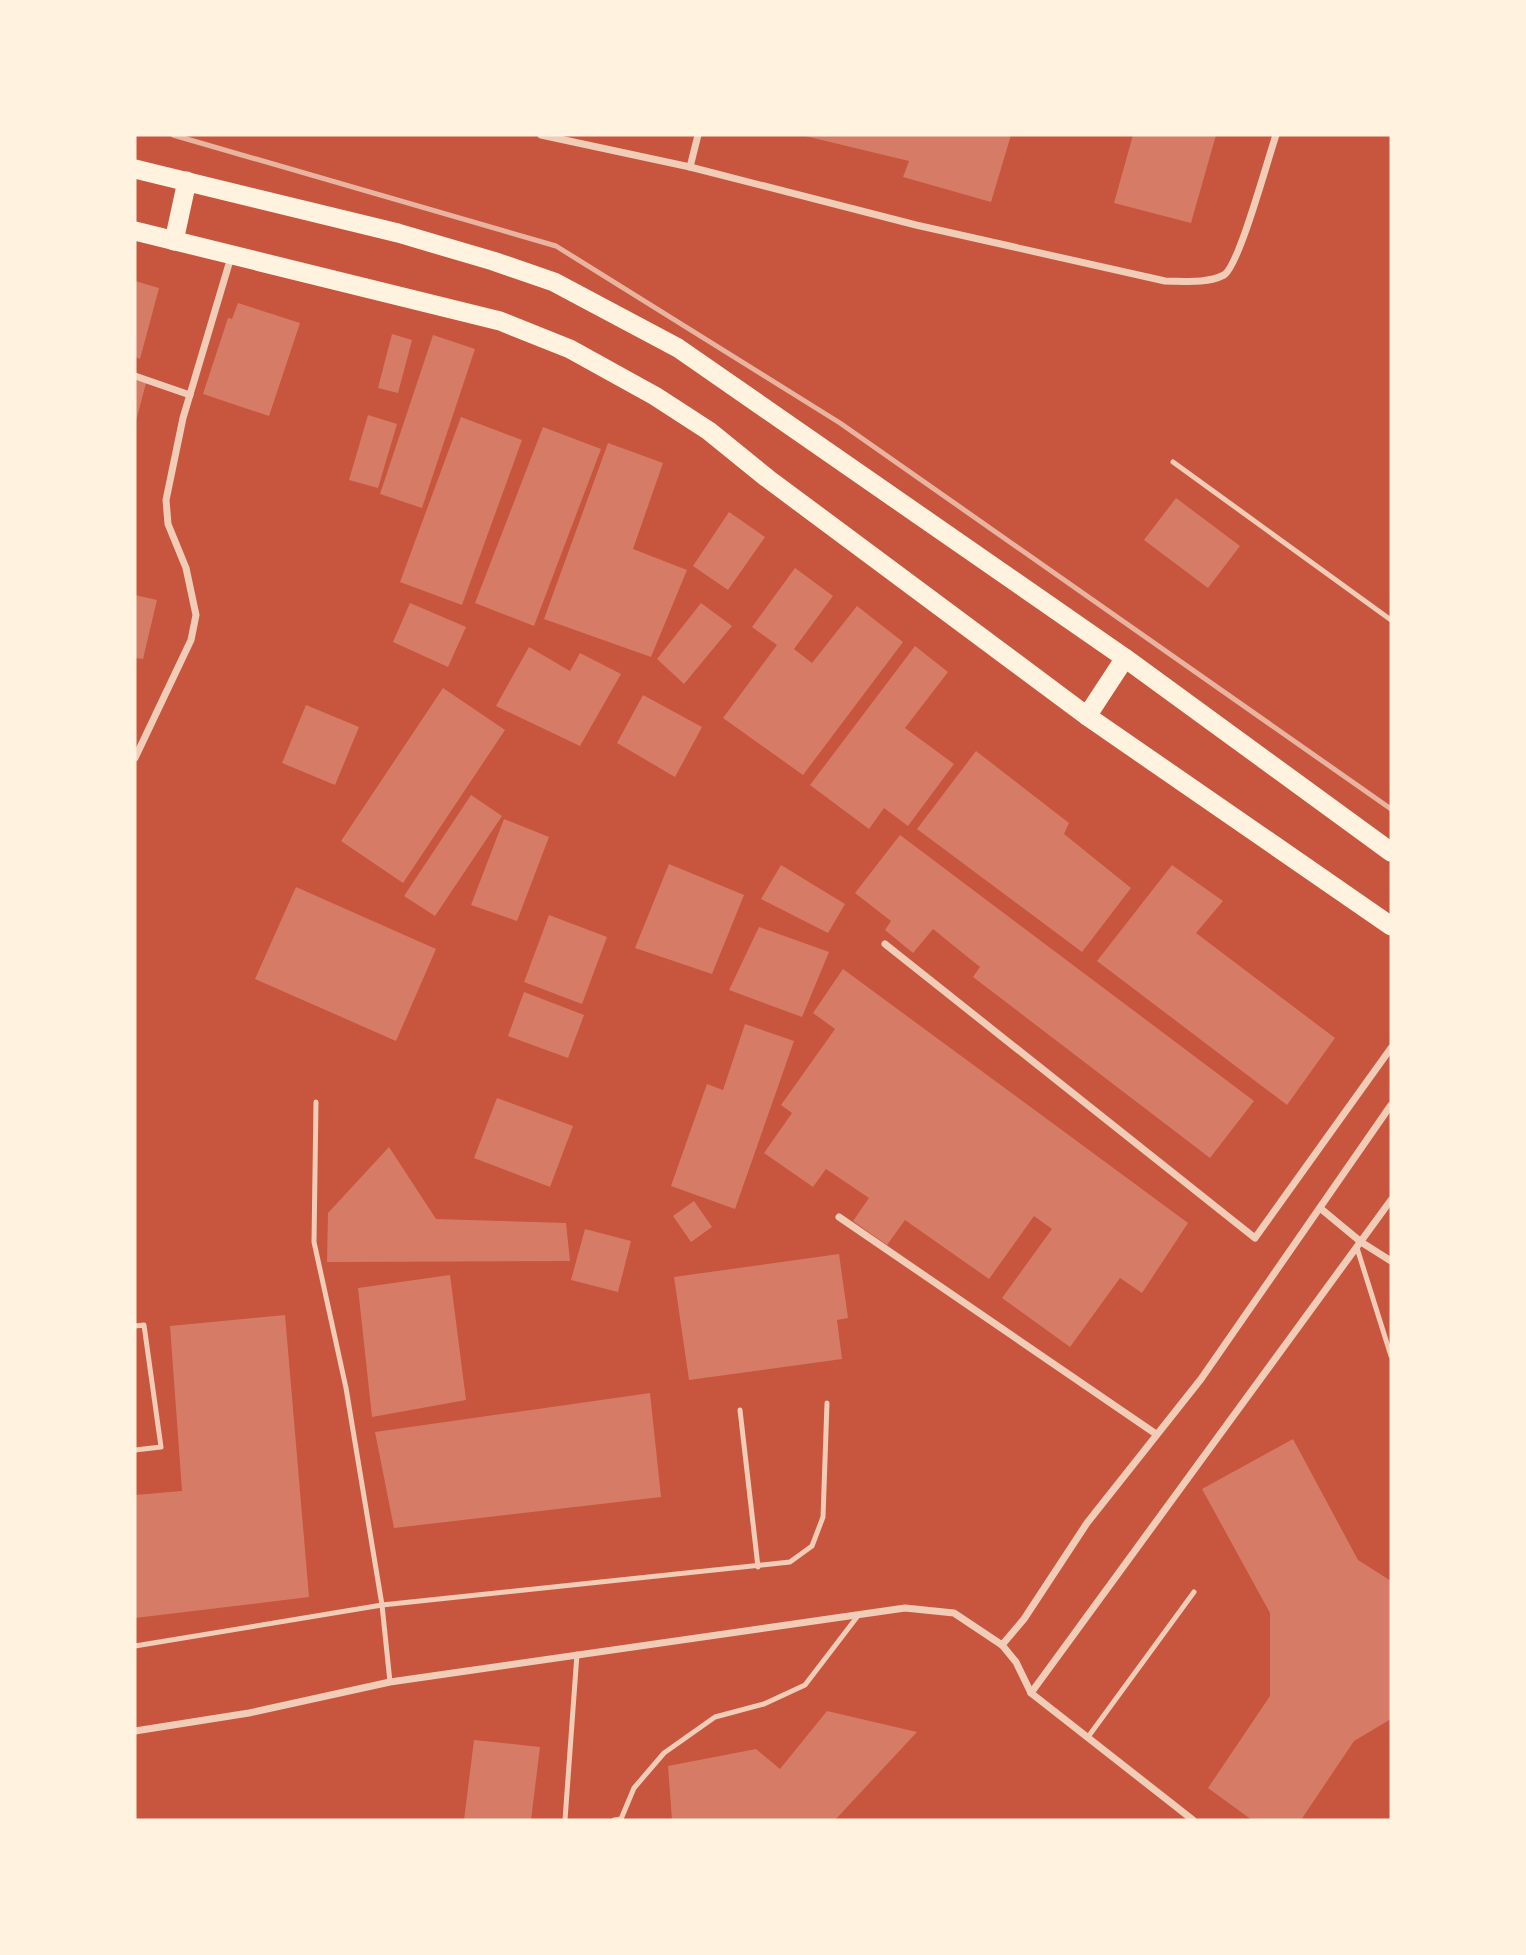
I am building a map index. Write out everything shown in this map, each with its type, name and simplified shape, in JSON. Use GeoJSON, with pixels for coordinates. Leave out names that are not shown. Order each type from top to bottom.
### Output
{"type":"FeatureCollection","features":[{"type":"Feature","properties":{"kind":"highway"},"geometry":{"type":"LineString","coordinates":[[135,169],[398,233],[554,282],[678,348],[1125,658],[1391,852]]}},
{"type":"Feature","properties":{"kind":"highway"},"geometry":{"type":"LineString","coordinates":[[174,241],[187,181]]}},
{"type":"Feature","properties":{"kind":"highway"},"geometry":{"type":"LineString","coordinates":[[135,231],[233,253],[500,321],[570,349],[655,396],[709,431],[767,478],[1087,716],[1391,926]]}},
{"type":"Feature","properties":{"kind":"highway"},"geometry":{"type":"LineString","coordinates":[[1087,716],[1125,658]]}},
{"type":"Feature","properties":{"kind":"street"},"geometry":{"type":"LineString","coordinates":[[541,135],[690,167],[916,225],[1166,281],[1201,282],[1226,274],[1238,256],[1276,135]]}},
{"type":"Feature","properties":{"kind":"street"},"geometry":{"type":"LineString","coordinates":[[690,167],[698,135]]}},
{"type":"Feature","properties":{"kind":"street"},"geometry":{"type":"LineString","coordinates":[[135,758],[191,640],[196,615],[189,580],[168,524],[166,500],[190,395],[233,253]]}},
{"type":"Feature","properties":{"kind":"street"},"geometry":{"type":"LineString","coordinates":[[135,376],[190,395]]}},
{"type":"Feature","properties":{"kind":"street"},"geometry":{"type":"LineString","coordinates":[[885,944],[1255,1238],[1391,1048]]}},
{"type":"Feature","properties":{"kind":"street"},"geometry":{"type":"LineString","coordinates":[[1002,1645],[1024,1619],[1087,1523],[1200,1379],[1391,1105]]}},
{"type":"Feature","properties":{"kind":"street"},"geometry":{"type":"LineString","coordinates":[[1031,1693],[1391,1200]]}},
{"type":"Feature","properties":{"kind":"street"},"geometry":{"type":"LineString","coordinates":[[1320,1208],[1359,1245],[1391,1261]]}},
{"type":"Feature","properties":{"kind":"street"},"geometry":{"type":"LineString","coordinates":[[839,1217],[1156,1434]]}},
{"type":"Feature","properties":{"kind":"street"},"geometry":{"type":"LineString","coordinates":[[135,1731],[249,1713],[390,1682],[829,1617],[858,1617],[905,1608],[954,1613],[1002,1645],[1016,1662],[1031,1693],[1193,1820]]}},
{"type":"Feature","properties":{"kind":"lane"},"geometry":{"type":"LineString","coordinates":[[1173,462],[1391,620]]}},
{"type":"Feature","properties":{"kind":"lane"},"geometry":{"type":"LineString","coordinates":[[316,1102],[314,1242],[346,1388],[382,1605],[390,1682]]}},
{"type":"Feature","properties":{"kind":"lane"},"geometry":{"type":"LineString","coordinates":[[1359,1245],[1391,1356]]}},
{"type":"Feature","properties":{"kind":"lane"},"geometry":{"type":"LineString","coordinates":[[135,1326],[144,1325],[161,1447],[135,1450]]}},
{"type":"Feature","properties":{"kind":"lane"},"geometry":{"type":"LineString","coordinates":[[135,1646],[382,1605],[790,1562],[812,1546],[819,1533],[827,1403]]}},
{"type":"Feature","properties":{"kind":"lane"},"geometry":{"type":"LineString","coordinates":[[740,1410],[758,1567]]}},
{"type":"Feature","properties":{"kind":"lane"},"geometry":{"type":"LineString","coordinates":[[1088,1737],[1194,1592]]}},
{"type":"Feature","properties":{"kind":"lane"},"geometry":{"type":"LineString","coordinates":[[619,1820],[634,1788],[664,1753],[715,1717],[764,1704],[805,1685],[858,1617]]}},
{"type":"Feature","properties":{"kind":"lane"},"geometry":{"type":"LineString","coordinates":[[565,1820],[577,1654]]}},
{"type":"Feature","properties":{"kind":"building"},"geometry":{"type":"Polygon","coordinates":[[[801,135],[1011,135],[991,202],[903,177],[909,161],[801,135]]]}},
{"type":"Feature","properties":{"kind":"building"},"geometry":{"type":"Polygon","coordinates":[[[1133,135],[1216,135],[1191,223],[1114,203],[1133,135]]]}},
{"type":"Feature","properties":{"kind":"building"},"geometry":{"type":"Polygon","coordinates":[[[135,281],[159,288],[140,359],[135,357],[135,281]]]}},
{"type":"Feature","properties":{"kind":"building"},"geometry":{"type":"Polygon","coordinates":[[[238,303],[300,323],[269,416],[203,394],[228,318],[232,319],[238,303]]]}},
{"type":"Feature","properties":{"kind":"building"},"geometry":{"type":"Polygon","coordinates":[[[392,334],[412,340],[398,393],[378,388],[392,334]]]}},
{"type":"Feature","properties":{"kind":"building"},"geometry":{"type":"Polygon","coordinates":[[[433,335],[475,349],[422,508],[380,494],[433,335]]]}},
{"type":"Feature","properties":{"kind":"building"},"geometry":{"type":"Polygon","coordinates":[[[135,380],[146,383],[136,421],[135,421],[135,380]]]}},
{"type":"Feature","properties":{"kind":"building"},"geometry":{"type":"Polygon","coordinates":[[[368,415],[397,424],[378,488],[349,480],[368,415]]]}},
{"type":"Feature","properties":{"kind":"building"},"geometry":{"type":"Polygon","coordinates":[[[461,417],[522,440],[462,605],[400,582],[461,417]]]}},
{"type":"Feature","properties":{"kind":"building"},"geometry":{"type":"Polygon","coordinates":[[[543,427],[601,449],[534,626],[475,603],[543,427]]]}},
{"type":"Feature","properties":{"kind":"building"},"geometry":{"type":"Polygon","coordinates":[[[608,443],[663,463],[633,549],[687,570],[651,657],[544,619],[608,443]]]}},
{"type":"Feature","properties":{"kind":"building"},"geometry":{"type":"Polygon","coordinates":[[[1176,498],[1240,546],[1208,588],[1144,540],[1176,498]]]}},
{"type":"Feature","properties":{"kind":"building"},"geometry":{"type":"Polygon","coordinates":[[[729,512],[765,537],[728,590],[693,566],[729,512]]]}},
{"type":"Feature","properties":{"kind":"building"},"geometry":{"type":"Polygon","coordinates":[[[795,568],[833,596],[794,649],[812,663],[857,606],[903,642],[803,775],[723,718],[777,645],[752,627],[795,568]]]}},
{"type":"Feature","properties":{"kind":"building"},"geometry":{"type":"Polygon","coordinates":[[[135,595],[157,600],[143,659],[135,658],[135,595]]]}},
{"type":"Feature","properties":{"kind":"building"},"geometry":{"type":"Polygon","coordinates":[[[410,603],[466,627],[448,667],[393,642],[410,603]]]}},
{"type":"Feature","properties":{"kind":"building"},"geometry":{"type":"Polygon","coordinates":[[[701,603],[732,626],[684,684],[657,659],[701,603]]]}},
{"type":"Feature","properties":{"kind":"building"},"geometry":{"type":"Polygon","coordinates":[[[915,646],[948,672],[905,728],[954,764],[908,826],[884,808],[869,829],[810,785],[915,646]]]}},
{"type":"Feature","properties":{"kind":"building"},"geometry":{"type":"Polygon","coordinates":[[[529,647],[570,671],[580,653],[621,674],[580,746],[496,706],[529,647]]]}},
{"type":"Feature","properties":{"kind":"building"},"geometry":{"type":"Polygon","coordinates":[[[443,688],[505,730],[403,883],[341,841],[443,688]]]}},
{"type":"Feature","properties":{"kind":"building"},"geometry":{"type":"Polygon","coordinates":[[[643,695],[702,727],[675,777],[617,743],[643,695]]]}},
{"type":"Feature","properties":{"kind":"building"},"geometry":{"type":"Polygon","coordinates":[[[306,705],[359,727],[335,785],[282,763],[306,705]]]}},
{"type":"Feature","properties":{"kind":"building"},"geometry":{"type":"Polygon","coordinates":[[[976,751],[1069,823],[1064,834],[1131,888],[1082,952],[917,829],[976,751]]]}},
{"type":"Feature","properties":{"kind":"building"},"geometry":{"type":"Polygon","coordinates":[[[471,795],[502,816],[435,916],[404,896],[471,795]]]}},
{"type":"Feature","properties":{"kind":"building"},"geometry":{"type":"Polygon","coordinates":[[[504,819],[549,837],[517,921],[471,905],[504,819]]]}},
{"type":"Feature","properties":{"kind":"building"},"geometry":{"type":"Polygon","coordinates":[[[900,835],[1254,1101],[1210,1158],[973,977],[980,967],[933,929],[913,953],[885,930],[891,921],[855,893],[900,835]]]}},
{"type":"Feature","properties":{"kind":"building"},"geometry":{"type":"Polygon","coordinates":[[[669,864],[744,895],[712,974],[635,948],[669,864]]]}},
{"type":"Feature","properties":{"kind":"building"},"geometry":{"type":"Polygon","coordinates":[[[781,865],[845,904],[828,933],[761,899],[781,865]]]}},
{"type":"Feature","properties":{"kind":"building"},"geometry":{"type":"Polygon","coordinates":[[[1172,865],[1223,901],[1196,933],[1335,1038],[1287,1105],[1097,961],[1172,865]]]}},
{"type":"Feature","properties":{"kind":"building"},"geometry":{"type":"Polygon","coordinates":[[[296,887],[436,949],[396,1041],[255,979],[296,887]]]}},
{"type":"Feature","properties":{"kind":"building"},"geometry":{"type":"Polygon","coordinates":[[[549,915],[607,937],[582,1004],[524,982],[549,915]]]}},
{"type":"Feature","properties":{"kind":"building"},"geometry":{"type":"Polygon","coordinates":[[[759,927],[829,952],[802,1017],[729,990],[759,927]]]}},
{"type":"Feature","properties":{"kind":"building"},"geometry":{"type":"Polygon","coordinates":[[[843,969],[1188,1223],[1142,1293],[1120,1278],[1070,1347],[1002,1298],[1052,1229],[1034,1216],[989,1279],[905,1220],[887,1245],[853,1221],[869,1198],[826,1169],[813,1187],[764,1153],[792,1113],[781,1105],[835,1029],[813,1013],[843,969]]]}},
{"type":"Feature","properties":{"kind":"building"},"geometry":{"type":"Polygon","coordinates":[[[524,992],[584,1015],[568,1058],[508,1036],[524,992]]]}},
{"type":"Feature","properties":{"kind":"building"},"geometry":{"type":"Polygon","coordinates":[[[745,1024],[794,1041],[735,1209],[671,1186],[707,1084],[723,1090],[745,1024]]]}},
{"type":"Feature","properties":{"kind":"building"},"geometry":{"type":"Polygon","coordinates":[[[497,1098],[573,1126],[550,1187],[474,1158],[497,1098]]]}},
{"type":"Feature","properties":{"kind":"building"},"geometry":{"type":"Polygon","coordinates":[[[389,1147],[436,1219],[566,1223],[570,1261],[327,1262],[328,1213],[389,1147]]]}},
{"type":"Feature","properties":{"kind":"building"},"geometry":{"type":"Polygon","coordinates":[[[694,1201],[712,1227],[691,1242],[673,1216],[694,1201]]]}},
{"type":"Feature","properties":{"kind":"building"},"geometry":{"type":"Polygon","coordinates":[[[585,1229],[631,1241],[618,1292],[571,1280],[585,1229]]]}},
{"type":"Feature","properties":{"kind":"building"},"geometry":{"type":"Polygon","coordinates":[[[839,1254],[848,1318],[837,1320],[842,1359],[689,1380],[674,1277],[839,1254]]]}},
{"type":"Feature","properties":{"kind":"building"},"geometry":{"type":"Polygon","coordinates":[[[450,1275],[466,1400],[372,1417],[358,1288],[450,1275]]]}},
{"type":"Feature","properties":{"kind":"building"},"geometry":{"type":"Polygon","coordinates":[[[285,1315],[309,1597],[135,1618],[135,1495],[182,1491],[170,1326],[285,1315]]]}},
{"type":"Feature","properties":{"kind":"building"},"geometry":{"type":"Polygon","coordinates":[[[650,1393],[661,1497],[394,1528],[375,1432],[650,1393]]]}},
{"type":"Feature","properties":{"kind":"building"},"geometry":{"type":"Polygon","coordinates":[[[1293,1439],[1358,1560],[1391,1581],[1391,1719],[1354,1741],[1301,1820],[1252,1820],[1208,1788],[1270,1696],[1270,1613],[1202,1489],[1293,1439]]]}},
{"type":"Feature","properties":{"kind":"building"},"geometry":{"type":"Polygon","coordinates":[[[827,1711],[917,1732],[835,1820],[672,1820],[668,1766],[756,1749],[780,1769],[827,1711]]]}},
{"type":"Feature","properties":{"kind":"building"},"geometry":{"type":"Polygon","coordinates":[[[474,1740],[540,1747],[531,1820],[464,1820],[474,1740]]]}},
{"type":"Feature","properties":{"kind":"railway"},"geometry":{"type":"LineString","coordinates":[[173,135],[556,246],[840,423],[1391,809]]}}]}
